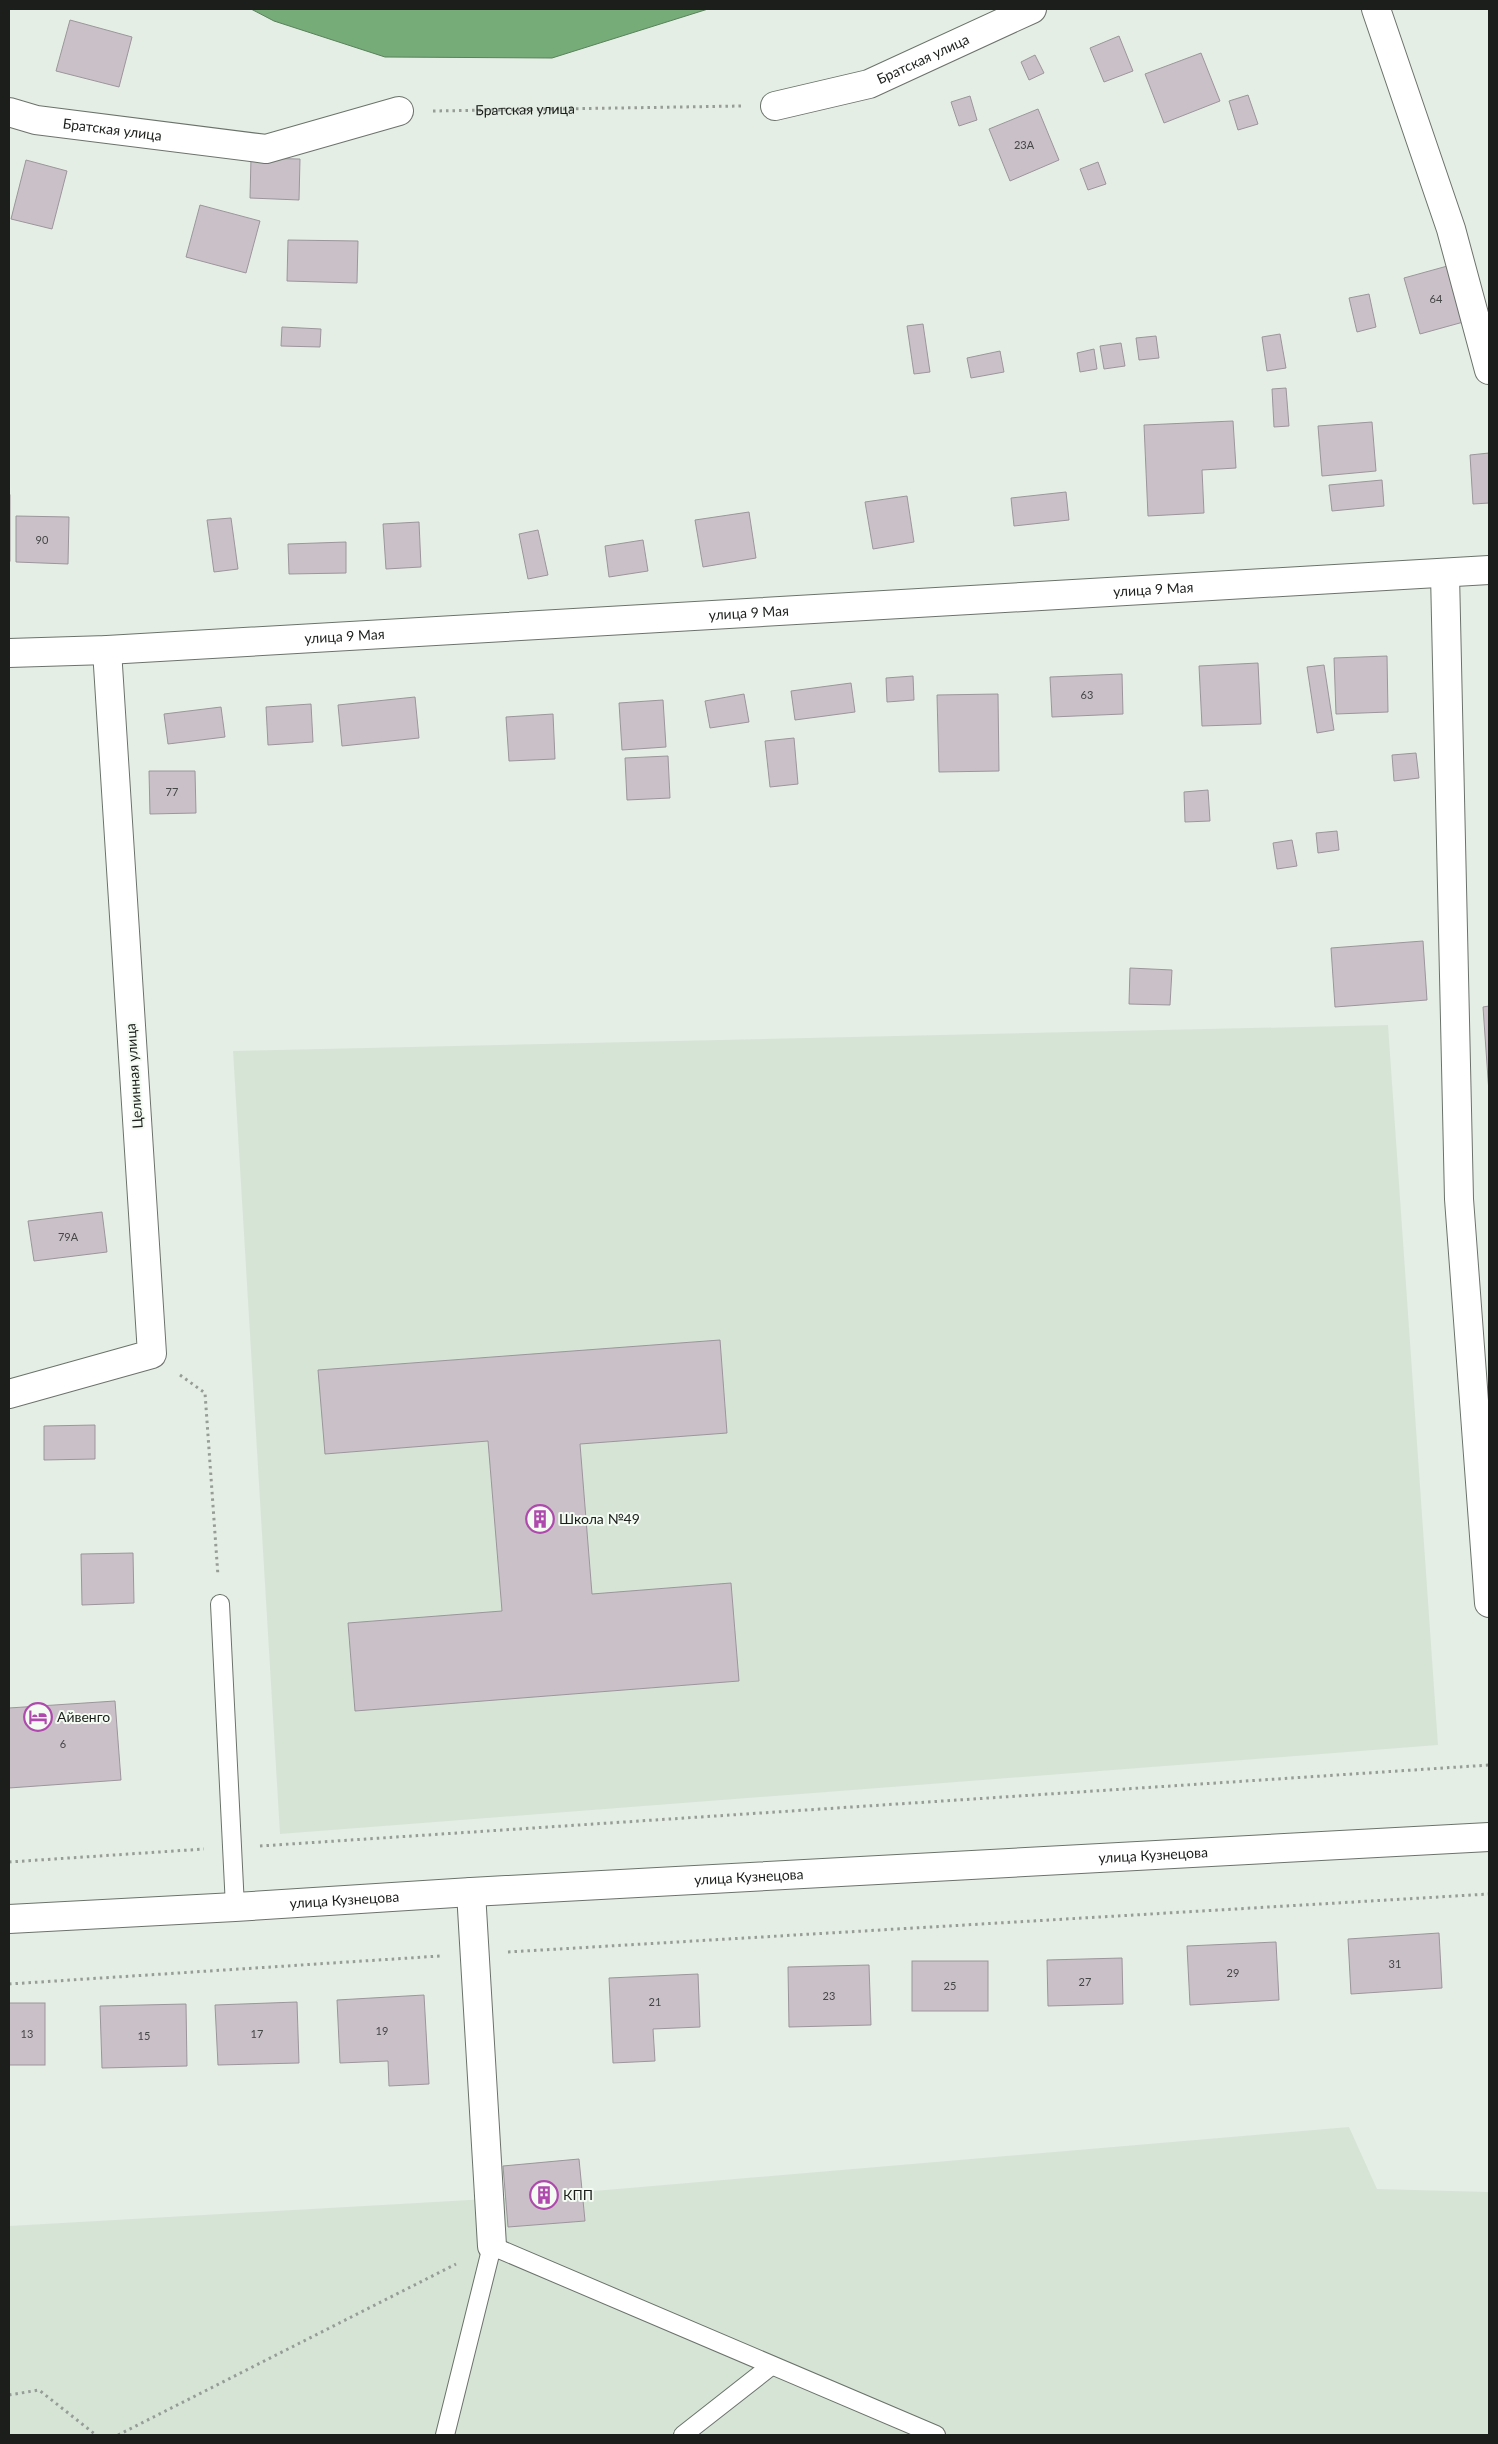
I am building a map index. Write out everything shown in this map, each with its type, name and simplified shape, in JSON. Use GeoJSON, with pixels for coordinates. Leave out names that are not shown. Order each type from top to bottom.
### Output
{"type":"FeatureCollection","features":[{"type":"Feature","properties":{"kind":"street","name":"Братская улица"},"geometry":{"type":"LineString","coordinates":[[775,106],[869,84],[1032,9]]}},
{"type":"Feature","properties":{"kind":"street"},"geometry":{"type":"LineString","coordinates":[[1376,9],[1451,229],[1489,370]]}},
{"type":"Feature","properties":{"kind":"street","name":"Братская улица"},"geometry":{"type":"LineString","coordinates":[[9,112],[36,120],[266,149],[399,111]]}},
{"type":"Feature","properties":{"kind":"street","name":"улица 9 Мая"},"geometry":{"type":"LineString","coordinates":[[9,652],[107,650],[1489,570]]}},
{"type":"Feature","properties":{"kind":"street"},"geometry":{"type":"LineString","coordinates":[[1445,574],[1459,1199],[1489,1603]]}},
{"type":"Feature","properties":{"kind":"street","name":"Целинная улица"},"geometry":{"type":"LineString","coordinates":[[107,650],[152,1354]]}},
{"type":"Feature","properties":{"kind":"street"},"geometry":{"type":"LineString","coordinates":[[9,1394],[152,1354]]}},
{"type":"Feature","properties":{"kind":"street","name":"улица Кузнецова"},"geometry":{"type":"LineString","coordinates":[[9,1919],[1489,1837]]}},
{"type":"Feature","properties":{"kind":"street"},"geometry":{"type":"LineString","coordinates":[[471,1892],[492,2246]]}},
{"type":"Feature","properties":{"kind":"lane"},"geometry":{"type":"LineString","coordinates":[[220,1604],[235,1907]]}},
{"type":"Feature","properties":{"kind":"lane"},"geometry":{"type":"LineString","coordinates":[[445,2435],[492,2246],[936,2435]]}},
{"type":"Feature","properties":{"kind":"lane"},"geometry":{"type":"LineString","coordinates":[[683,2435],[771,2366]]}},
{"type":"Feature","properties":{"kind":"path","name":"Братская улица"},"geometry":{"type":"LineString","coordinates":[[399,111],[775,106]]}},
{"type":"Feature","properties":{"kind":"path"},"geometry":{"type":"LineString","coordinates":[[152,1354],[205,1393],[220,1604]]}},
{"type":"Feature","properties":{"kind":"path"},"geometry":{"type":"LineString","coordinates":[[9,1862],[1489,1765]]}},
{"type":"Feature","properties":{"kind":"path"},"geometry":{"type":"LineString","coordinates":[[9,1984],[475,1954],[1489,1894]]}},
{"type":"Feature","properties":{"kind":"path"},"geometry":{"type":"LineString","coordinates":[[118,2435],[492,2246]]}},
{"type":"Feature","properties":{"kind":"path"},"geometry":{"type":"LineString","coordinates":[[9,2395],[39,2390],[96,2435]]}},
{"type":"Feature","properties":{"kind":"shaded area"},"geometry":{"type":"Polygon","coordinates":[[[251,9],[708,9],[552,58],[385,57],[274,21],[251,9]]]}},
{"type":"Feature","properties":{"kind":"shaded area"},"geometry":{"type":"Polygon","coordinates":[[[1388,1025],[1438,1745],[280,1834],[233,1051],[1388,1025]]]}},
{"type":"Feature","properties":{"kind":"shaded area"},"geometry":{"type":"Polygon","coordinates":[[[1349,2127],[1377,2189],[1489,2192],[1489,2435],[9,2435],[9,2226],[505,2198],[503,2166],[579,2159],[582,2192],[1349,2127]]]}},
{"type":"Feature","properties":{"kind":"building"},"geometry":{"type":"Polygon","coordinates":[[[70,20],[132,37],[119,87],[56,71],[70,20]]]}},
{"type":"Feature","properties":{"kind":"building"},"geometry":{"type":"Polygon","coordinates":[[[1119,36],[1133,71],[1104,82],[1090,48],[1119,36]]]}},
{"type":"Feature","properties":{"kind":"building"},"geometry":{"type":"Polygon","coordinates":[[[1201,53],[1220,101],[1164,123],[1145,74],[1201,53]]]}},
{"type":"Feature","properties":{"kind":"building"},"geometry":{"type":"Polygon","coordinates":[[[1035,55],[1044,73],[1029,80],[1021,62],[1035,55]]]}},
{"type":"Feature","properties":{"kind":"building"},"geometry":{"type":"Polygon","coordinates":[[[1248,95],[1258,124],[1238,130],[1229,101],[1248,95]]]}},
{"type":"Feature","properties":{"kind":"building"},"geometry":{"type":"Polygon","coordinates":[[[970,96],[977,120],[959,126],[951,102],[970,96]]]}},
{"type":"Feature","properties":{"kind":"building"},"geometry":{"type":"Polygon","coordinates":[[[1038,109],[1059,160],[1010,181],[989,129],[1038,109]]]}},
{"type":"Feature","properties":{"kind":"building"},"geometry":{"type":"Polygon","coordinates":[[[251,158],[300,159],[299,200],[250,198],[251,158]]]}},
{"type":"Feature","properties":{"kind":"building"},"geometry":{"type":"Polygon","coordinates":[[[26,160],[67,171],[52,229],[11,219],[26,160]]]}},
{"type":"Feature","properties":{"kind":"building"},"geometry":{"type":"Polygon","coordinates":[[[1098,162],[1106,184],[1088,190],[1080,169],[1098,162]]]}},
{"type":"Feature","properties":{"kind":"building"},"geometry":{"type":"Polygon","coordinates":[[[200,205],[260,221],[246,273],[186,257],[200,205]]]}},
{"type":"Feature","properties":{"kind":"building"},"geometry":{"type":"Polygon","coordinates":[[[288,240],[358,241],[357,283],[287,281],[288,240]]]}},
{"type":"Feature","properties":{"kind":"building"},"geometry":{"type":"Polygon","coordinates":[[[1451,265],[1467,321],[1420,334],[1404,278],[1451,265]]]}},
{"type":"Feature","properties":{"kind":"building"},"geometry":{"type":"Polygon","coordinates":[[[1369,294],[1376,327],[1357,332],[1349,298],[1369,294]]]}},
{"type":"Feature","properties":{"kind":"building"},"geometry":{"type":"Polygon","coordinates":[[[923,324],[930,372],[914,374],[907,326],[923,324]]]}},
{"type":"Feature","properties":{"kind":"building"},"geometry":{"type":"Polygon","coordinates":[[[282,327],[321,329],[320,347],[281,346],[282,327]]]}},
{"type":"Feature","properties":{"kind":"building"},"geometry":{"type":"Polygon","coordinates":[[[1280,334],[1286,368],[1267,371],[1262,337],[1280,334]]]}},
{"type":"Feature","properties":{"kind":"building"},"geometry":{"type":"Polygon","coordinates":[[[1156,336],[1159,358],[1139,360],[1136,338],[1156,336]]]}},
{"type":"Feature","properties":{"kind":"building"},"geometry":{"type":"Polygon","coordinates":[[[1121,343],[1125,366],[1104,369],[1100,346],[1121,343]]]}},
{"type":"Feature","properties":{"kind":"building"},"geometry":{"type":"Polygon","coordinates":[[[1094,349],[1097,369],[1080,372],[1077,353],[1094,349]]]}},
{"type":"Feature","properties":{"kind":"building"},"geometry":{"type":"Polygon","coordinates":[[[1000,351],[1004,372],[971,378],[967,358],[1000,351]]]}},
{"type":"Feature","properties":{"kind":"building"},"geometry":{"type":"Polygon","coordinates":[[[1286,388],[1289,426],[1274,427],[1272,389],[1286,388]]]}},
{"type":"Feature","properties":{"kind":"building"},"geometry":{"type":"Polygon","coordinates":[[[1233,421],[1236,468],[1202,470],[1204,513],[1148,516],[1144,425],[1233,421]]]}},
{"type":"Feature","properties":{"kind":"building"},"geometry":{"type":"Polygon","coordinates":[[[1372,422],[1376,471],[1322,476],[1318,426],[1372,422]]]}},
{"type":"Feature","properties":{"kind":"building"},"geometry":{"type":"Polygon","coordinates":[[[1489,453],[1489,503],[1473,504],[1470,455],[1489,453]]]}},
{"type":"Feature","properties":{"kind":"building"},"geometry":{"type":"Polygon","coordinates":[[[1382,480],[1384,506],[1332,511],[1329,485],[1382,480]]]}},
{"type":"Feature","properties":{"kind":"building"},"geometry":{"type":"Polygon","coordinates":[[[1066,492],[1069,520],[1014,526],[1011,498],[1066,492]]]}},
{"type":"Feature","properties":{"kind":"building"},"geometry":{"type":"Polygon","coordinates":[[[10,495],[10,561],[9,561],[10,495]]]}},
{"type":"Feature","properties":{"kind":"building"},"geometry":{"type":"Polygon","coordinates":[[[907,496],[914,542],[873,549],[865,502],[907,496]]]}},
{"type":"Feature","properties":{"kind":"building"},"geometry":{"type":"Polygon","coordinates":[[[749,512],[756,558],[703,567],[695,520],[749,512]]]}},
{"type":"Feature","properties":{"kind":"building"},"geometry":{"type":"Polygon","coordinates":[[[16,516],[69,517],[68,564],[16,562],[16,516]]]}},
{"type":"Feature","properties":{"kind":"building"},"geometry":{"type":"Polygon","coordinates":[[[231,518],[238,569],[214,572],[207,520],[231,518]]]}},
{"type":"Feature","properties":{"kind":"building"},"geometry":{"type":"Polygon","coordinates":[[[419,522],[421,567],[386,569],[383,524],[419,522]]]}},
{"type":"Feature","properties":{"kind":"building"},"geometry":{"type":"Polygon","coordinates":[[[538,530],[548,575],[528,579],[519,534],[538,530]]]}},
{"type":"Feature","properties":{"kind":"building"},"geometry":{"type":"Polygon","coordinates":[[[643,540],[648,571],[609,577],[605,546],[643,540]]]}},
{"type":"Feature","properties":{"kind":"building"},"geometry":{"type":"Polygon","coordinates":[[[346,542],[346,573],[289,574],[288,544],[346,542]]]}},
{"type":"Feature","properties":{"kind":"building"},"geometry":{"type":"Polygon","coordinates":[[[1387,656],[1388,712],[1336,714],[1334,658],[1387,656]]]}},
{"type":"Feature","properties":{"kind":"building"},"geometry":{"type":"Polygon","coordinates":[[[1258,663],[1261,724],[1202,726],[1199,666],[1258,663]]]}},
{"type":"Feature","properties":{"kind":"building"},"geometry":{"type":"Polygon","coordinates":[[[1324,665],[1334,730],[1317,733],[1307,667],[1324,665]]]}},
{"type":"Feature","properties":{"kind":"building"},"geometry":{"type":"Polygon","coordinates":[[[1122,674],[1123,714],[1052,717],[1050,677],[1122,674]]]}},
{"type":"Feature","properties":{"kind":"building"},"geometry":{"type":"Polygon","coordinates":[[[913,676],[914,700],[887,702],[886,678],[913,676]]]}},
{"type":"Feature","properties":{"kind":"building"},"geometry":{"type":"Polygon","coordinates":[[[851,683],[855,712],[795,720],[791,691],[851,683]]]}},
{"type":"Feature","properties":{"kind":"building"},"geometry":{"type":"Polygon","coordinates":[[[744,694],[749,722],[710,728],[705,701],[744,694]]]}},
{"type":"Feature","properties":{"kind":"building"},"geometry":{"type":"Polygon","coordinates":[[[998,694],[999,771],[939,772],[937,695],[998,694]]]}},
{"type":"Feature","properties":{"kind":"building"},"geometry":{"type":"Polygon","coordinates":[[[415,697],[419,738],[342,746],[338,705],[415,697]]]}},
{"type":"Feature","properties":{"kind":"building"},"geometry":{"type":"Polygon","coordinates":[[[663,700],[666,747],[622,750],[619,703],[663,700]]]}},
{"type":"Feature","properties":{"kind":"building"},"geometry":{"type":"Polygon","coordinates":[[[311,704],[313,742],[268,745],[266,707],[311,704]]]}},
{"type":"Feature","properties":{"kind":"building"},"geometry":{"type":"Polygon","coordinates":[[[221,707],[225,737],[168,744],[164,714],[221,707]]]}},
{"type":"Feature","properties":{"kind":"building"},"geometry":{"type":"Polygon","coordinates":[[[553,714],[555,759],[509,761],[506,717],[553,714]]]}},
{"type":"Feature","properties":{"kind":"building"},"geometry":{"type":"Polygon","coordinates":[[[794,738],[798,784],[770,787],[765,741],[794,738]]]}},
{"type":"Feature","properties":{"kind":"building"},"geometry":{"type":"Polygon","coordinates":[[[1416,753],[1419,778],[1394,781],[1392,755],[1416,753]]]}},
{"type":"Feature","properties":{"kind":"building"},"geometry":{"type":"Polygon","coordinates":[[[668,756],[670,798],[627,800],[625,758],[668,756]]]}},
{"type":"Feature","properties":{"kind":"building"},"geometry":{"type":"Polygon","coordinates":[[[149,771],[195,771],[196,813],[150,814],[149,771]]]}},
{"type":"Feature","properties":{"kind":"building"},"geometry":{"type":"Polygon","coordinates":[[[1208,790],[1210,821],[1185,822],[1184,792],[1208,790]]]}},
{"type":"Feature","properties":{"kind":"building"},"geometry":{"type":"Polygon","coordinates":[[[1337,831],[1339,850],[1318,853],[1316,833],[1337,831]]]}},
{"type":"Feature","properties":{"kind":"building"},"geometry":{"type":"Polygon","coordinates":[[[1292,840],[1297,866],[1277,869],[1273,843],[1292,840]]]}},
{"type":"Feature","properties":{"kind":"building"},"geometry":{"type":"Polygon","coordinates":[[[1423,941],[1427,1000],[1335,1007],[1331,948],[1423,941]]]}},
{"type":"Feature","properties":{"kind":"building"},"geometry":{"type":"Polygon","coordinates":[[[1130,968],[1172,970],[1170,1005],[1129,1004],[1130,968]]]}},
{"type":"Feature","properties":{"kind":"building"},"geometry":{"type":"Polygon","coordinates":[[[1489,1006],[1489,1093],[1483,1007],[1489,1006]]]}},
{"type":"Feature","properties":{"kind":"building"},"geometry":{"type":"Polygon","coordinates":[[[102,1212],[107,1252],[34,1261],[28,1221],[102,1212]]]}},
{"type":"Feature","properties":{"kind":"building","name":"Школа №49"},"geometry":{"type":"Polygon","coordinates":[[[720,1340],[727,1433],[580,1444],[592,1594],[731,1583],[739,1681],[355,1711],[348,1623],[502,1611],[488,1441],[325,1454],[318,1370],[720,1340]]]}},
{"type":"Feature","properties":{"kind":"building"},"geometry":{"type":"Polygon","coordinates":[[[95,1425],[95,1459],[44,1460],[44,1426],[95,1425]]]}},
{"type":"Feature","properties":{"kind":"building"},"geometry":{"type":"Polygon","coordinates":[[[133,1553],[134,1603],[82,1605],[81,1554],[133,1553]]]}},
{"type":"Feature","properties":{"kind":"building","name":"Айвенго"},"geometry":{"type":"Polygon","coordinates":[[[115,1701],[121,1780],[9,1788],[9,1708],[115,1701]]]}},
{"type":"Feature","properties":{"kind":"building"},"geometry":{"type":"Polygon","coordinates":[[[1439,1933],[1442,1988],[1351,1994],[1348,1939],[1439,1933]]]}},
{"type":"Feature","properties":{"kind":"building"},"geometry":{"type":"Polygon","coordinates":[[[1276,1942],[1279,2000],[1190,2005],[1187,1946],[1276,1942]]]}},
{"type":"Feature","properties":{"kind":"building"},"geometry":{"type":"Polygon","coordinates":[[[1122,1958],[1123,2004],[1048,2006],[1047,1960],[1122,1958]]]}},
{"type":"Feature","properties":{"kind":"building"},"geometry":{"type":"Polygon","coordinates":[[[912,1961],[988,1961],[988,2011],[912,2011],[912,1961]]]}},
{"type":"Feature","properties":{"kind":"building"},"geometry":{"type":"Polygon","coordinates":[[[869,1965],[871,2025],[789,2027],[788,1967],[869,1965]]]}},
{"type":"Feature","properties":{"kind":"building"},"geometry":{"type":"Polygon","coordinates":[[[698,1974],[700,2027],[653,2029],[655,2061],[613,2063],[609,1978],[698,1974]]]}},
{"type":"Feature","properties":{"kind":"building"},"geometry":{"type":"Polygon","coordinates":[[[424,1995],[429,2084],[389,2086],[388,2061],[340,2063],[337,2000],[424,1995]]]}},
{"type":"Feature","properties":{"kind":"building"},"geometry":{"type":"Polygon","coordinates":[[[297,2002],[299,2063],[218,2065],[215,2005],[297,2002]]]}},
{"type":"Feature","properties":{"kind":"building"},"geometry":{"type":"Polygon","coordinates":[[[9,2003],[45,2003],[45,2065],[9,2065],[9,2003]]]}},
{"type":"Feature","properties":{"kind":"building"},"geometry":{"type":"Polygon","coordinates":[[[186,2004],[187,2066],[102,2068],[100,2006],[186,2004]]]}},
{"type":"Feature","properties":{"kind":"building","name":"КПП"},"geometry":{"type":"Polygon","coordinates":[[[579,2159],[585,2221],[508,2227],[503,2166],[579,2159]]]}},
{"type":"Feature","properties":{"kind":"place","name":"Школа №49"},"geometry":{"type":"Point","coordinates":[540,1519]}},
{"type":"Feature","properties":{"kind":"place","name":"Айвенго"},"geometry":{"type":"Point","coordinates":[38,1717]}},
{"type":"Feature","properties":{"kind":"place","name":"КПП"},"geometry":{"type":"Point","coordinates":[544,2195]}}]}
